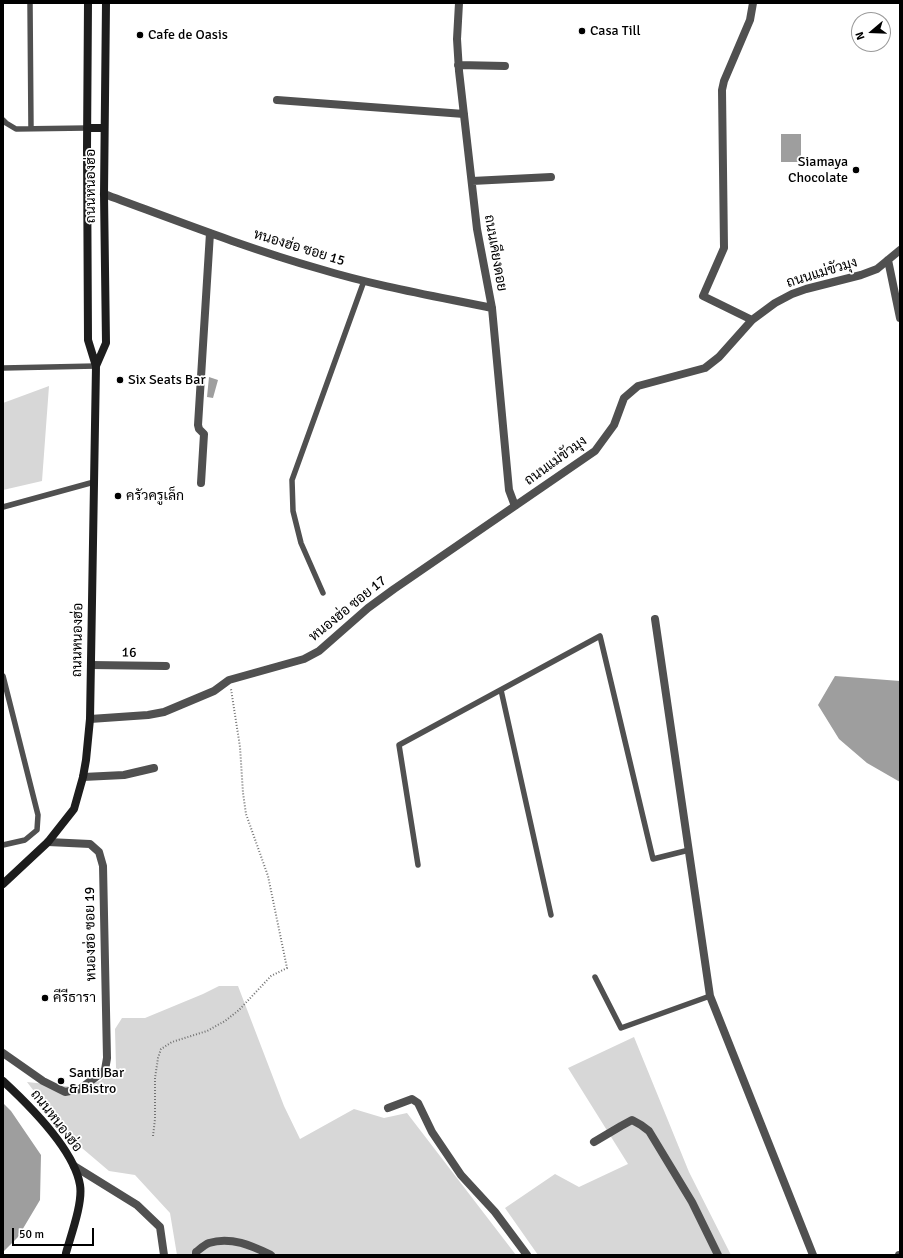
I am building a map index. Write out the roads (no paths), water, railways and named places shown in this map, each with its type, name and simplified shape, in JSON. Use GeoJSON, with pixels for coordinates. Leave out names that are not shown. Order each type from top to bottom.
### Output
{"type":"FeatureCollection","features":[{"type":"Feature","properties":{"kind":"street","name":"ถนนหนองฮ่อ"},"geometry":{"type":"LineString","coordinates":[[3,884],[48,842],[74,809],[83,777],[90,719],[96,366],[88,340],[88,3]]}},
{"type":"Feature","properties":{"kind":"street","name":"ถนนหนองฮ่อ"},"geometry":{"type":"LineString","coordinates":[[96,366],[106,343],[104,194],[106,3]]}},
{"type":"Feature","properties":{"kind":"street","name":"ถนนเคียงดอย"},"geometry":{"type":"LineString","coordinates":[[459,3],[457,39],[458,65],[477,229],[492,308],[509,490],[515,506]]}},
{"type":"Feature","properties":{"kind":"street"},"geometry":{"type":"LineString","coordinates":[[752,320],[703,296],[724,248],[722,90],[724,81],[750,20],[753,3]]}},
{"type":"Feature","properties":{"kind":"street"},"geometry":{"type":"LineString","coordinates":[[458,65],[505,66]]}},
{"type":"Feature","properties":{"kind":"street"},"geometry":{"type":"LineString","coordinates":[[277,100],[464,114]]}},
{"type":"Feature","properties":{"kind":"street"},"geometry":{"type":"LineString","coordinates":[[87,128],[104,128]]}},
{"type":"Feature","properties":{"kind":"street"},"geometry":{"type":"LineString","coordinates":[[472,181],[551,177]]}},
{"type":"Feature","properties":{"kind":"street","name":"หนองฮ่อ ซอย 15"},"geometry":{"type":"LineString","coordinates":[[104,194],[210,233],[293,261],[364,281],[492,308]]}},
{"type":"Feature","properties":{"kind":"street"},"geometry":{"type":"LineString","coordinates":[[201,483],[204,434],[199,429],[198,425],[210,233]]}},
{"type":"Feature","properties":{"kind":"street","name":"ถนนแม่ขัวมุง"},"geometry":{"type":"LineString","coordinates":[[515,506],[595,452],[614,425],[624,398],[638,386],[705,368],[719,357],[752,320],[775,303],[792,294],[806,289],[861,275],[877,269],[900,250]]}},
{"type":"Feature","properties":{"kind":"street"},"geometry":{"type":"LineString","coordinates":[[888,260],[900,318]]}},
{"type":"Feature","properties":{"kind":"street","name":"หนองฮ่อ ซอย 17"},"geometry":{"type":"LineString","coordinates":[[90,719],[148,715],[164,712],[214,691],[229,680],[304,659],[319,651],[368,608],[426,566],[515,506]]}},
{"type":"Feature","properties":{"kind":"street"},"geometry":{"type":"LineString","coordinates":[[655,619],[710,996],[813,1255]]}},
{"type":"Feature","properties":{"kind":"street","name":"16"},"geometry":{"type":"LineString","coordinates":[[91,665],[166,666]]}},
{"type":"Feature","properties":{"kind":"street"},"geometry":{"type":"LineString","coordinates":[[83,777],[124,775],[154,768]]}},
{"type":"Feature","properties":{"kind":"street","name":"หนองฮ่อ ซอย 19"},"geometry":{"type":"LineString","coordinates":[[3,1053],[43,1081],[65,1092],[80,1089],[105,1070],[107,1058],[103,866],[99,852],[90,844],[48,842]]}},
{"type":"Feature","properties":{"kind":"street","name":"ถนนหนองฮ่อ"},"geometry":{"type":"LineString","coordinates":[[3,1081],[27,1104],[56,1138],[74,1166],[80,1185],[79,1203],[66,1254]]}},
{"type":"Feature","properties":{"kind":"street"},"geometry":{"type":"LineString","coordinates":[[388,1108],[412,1099],[418,1103],[432,1132],[460,1174],[495,1212],[527,1255]]}},
{"type":"Feature","properties":{"kind":"street"},"geometry":{"type":"LineString","coordinates":[[594,1142],[632,1120],[649,1131],[692,1202],[718,1255]]}},
{"type":"Feature","properties":{"kind":"street"},"geometry":{"type":"LineString","coordinates":[[74,1166],[137,1205],[160,1227],[164,1255]]}},
{"type":"Feature","properties":{"kind":"street"},"geometry":{"type":"LineString","coordinates":[[196,1255],[196,1252],[208,1244],[225,1240],[250,1245],[271,1255]]}},
{"type":"Feature","properties":{"kind":"lane"},"geometry":{"type":"LineString","coordinates":[[30,3],[31,129]]}},
{"type":"Feature","properties":{"kind":"lane"},"geometry":{"type":"LineString","coordinates":[[3,120],[16,129],[87,128]]}},
{"type":"Feature","properties":{"kind":"lane"},"geometry":{"type":"LineString","coordinates":[[323,593],[300,543],[293,511],[292,480],[364,281]]}},
{"type":"Feature","properties":{"kind":"lane"},"geometry":{"type":"LineString","coordinates":[[3,368],[96,366]]}},
{"type":"Feature","properties":{"kind":"lane"},"geometry":{"type":"LineString","coordinates":[[3,507],[94,482]]}},
{"type":"Feature","properties":{"kind":"lane"},"geometry":{"type":"LineString","coordinates":[[418,865],[398,745],[600,636],[654,859],[689,850]]}},
{"type":"Feature","properties":{"kind":"lane"},"geometry":{"type":"LineString","coordinates":[[3,676],[38,815],[37,830],[25,840],[3,846]]}},
{"type":"Feature","properties":{"kind":"lane"},"geometry":{"type":"LineString","coordinates":[[501,690],[551,915]]}},
{"type":"Feature","properties":{"kind":"lane"},"geometry":{"type":"LineString","coordinates":[[595,977],[621,1028],[710,996]]}},
{"type":"Feature","properties":{"kind":"place","name":"Casa Till"},"geometry":{"type":"Point","coordinates":[582,31]}},
{"type":"Feature","properties":{"kind":"place","name":"Cafe de Oasis"},"geometry":{"type":"Point","coordinates":[140,35]}},
{"type":"Feature","properties":{"kind":"place","name":"Siamaya Chocolate"},"geometry":{"type":"Point","coordinates":[856,170]}},
{"type":"Feature","properties":{"kind":"place","name":"Six Seats Bar"},"geometry":{"type":"Point","coordinates":[120,380]}},
{"type":"Feature","properties":{"kind":"place","name":"ครัวครูเล็ก"},"geometry":{"type":"Point","coordinates":[118,496]}},
{"type":"Feature","properties":{"kind":"place","name":"คีรีธารา"},"geometry":{"type":"Point","coordinates":[45,998]}},
{"type":"Feature","properties":{"kind":"place","name":"Santi Bar & Bistro"},"geometry":{"type":"Point","coordinates":[61,1081]}}]}
